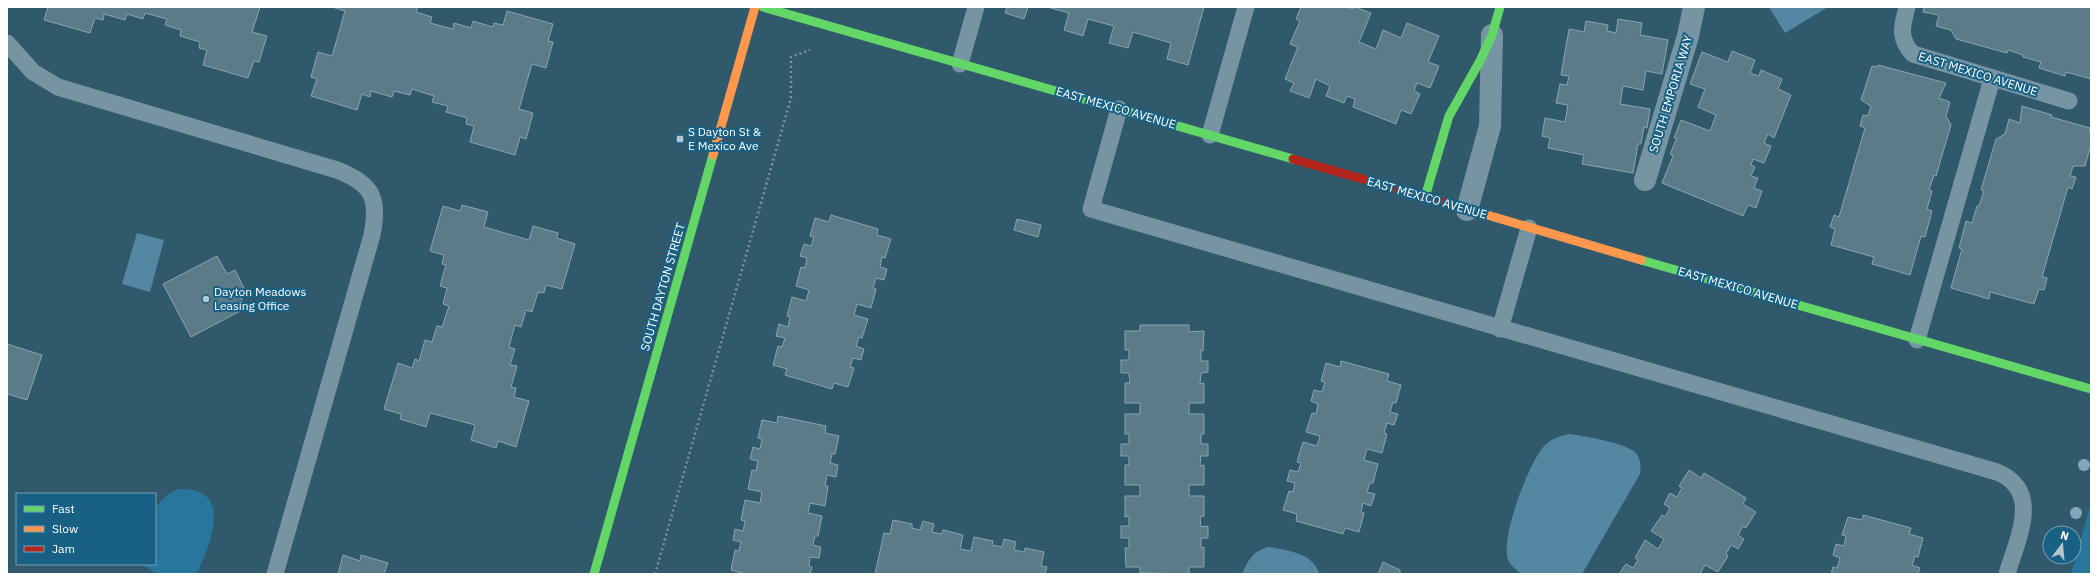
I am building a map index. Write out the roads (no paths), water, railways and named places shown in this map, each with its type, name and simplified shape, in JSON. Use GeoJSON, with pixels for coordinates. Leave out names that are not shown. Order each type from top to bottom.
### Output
{"type":"FeatureCollection","features":[{"type":"Feature","properties":{"kind":"street","name":"SOUTH DAYTON STREET"},"geometry":{"type":"LineString","coordinates":[[594,574],[755,7]]}},
{"type":"Feature","properties":{"kind":"street","name":"EAST MEXICO AVENUE"},"geometry":{"type":"LineString","coordinates":[[763,7],[2091,389]]}},
{"type":"Feature","properties":{"kind":"street"},"geometry":{"type":"LineString","coordinates":[[1425,198],[1449,116],[1475,71],[1492,35],[1500,7]]}},
{"type":"Feature","properties":{"kind":"street","name":"SOUTH EMPORIA WAY"},"geometry":{"type":"LineString","coordinates":[[1645,180],[1688,36],[1694,7]]}},
{"type":"Feature","properties":{"kind":"street"},"geometry":{"type":"LineString","coordinates":[[1467,210],[1490,126],[1492,35]]}},
{"type":"Feature","properties":{"kind":"lane"},"geometry":{"type":"LineString","coordinates":[[960,64],[976,7]]}},
{"type":"Feature","properties":{"kind":"lane"},"geometry":{"type":"LineString","coordinates":[[1210,135],[1246,7]]}},
{"type":"Feature","properties":{"kind":"lane","name":"EAST MEXICO AVENUE"},"geometry":{"type":"LineString","coordinates":[[1907,7],[1901,34],[1903,42],[1913,54],[2069,101]]}},
{"type":"Feature","properties":{"kind":"lane"},"geometry":{"type":"LineString","coordinates":[[7,43],[33,72],[58,87],[337,170],[354,177],[372,194],[376,208],[372,235],[275,574]]}},
{"type":"Feature","properties":{"kind":"lane"},"geometry":{"type":"LineString","coordinates":[[1917,340],[1992,79]]}},
{"type":"Feature","properties":{"kind":"lane"},"geometry":{"type":"LineString","coordinates":[[1119,109],[1091,209],[1500,329],[2001,473],[2016,486],[2022,495],[2024,507],[2022,521],[2007,574]]}},
{"type":"Feature","properties":{"kind":"lane"},"geometry":{"type":"LineString","coordinates":[[1500,329],[1528,228]]}},
{"type":"Feature","properties":{"kind":"place","name":"S Dayton St & E Mexico Ave"},"geometry":{"type":"Point","coordinates":[680,139]}},
{"type":"Feature","properties":{"kind":"place","name":"Dayton Meadows Leasing Office"},"geometry":{"type":"Point","coordinates":[206,299]}}]}
